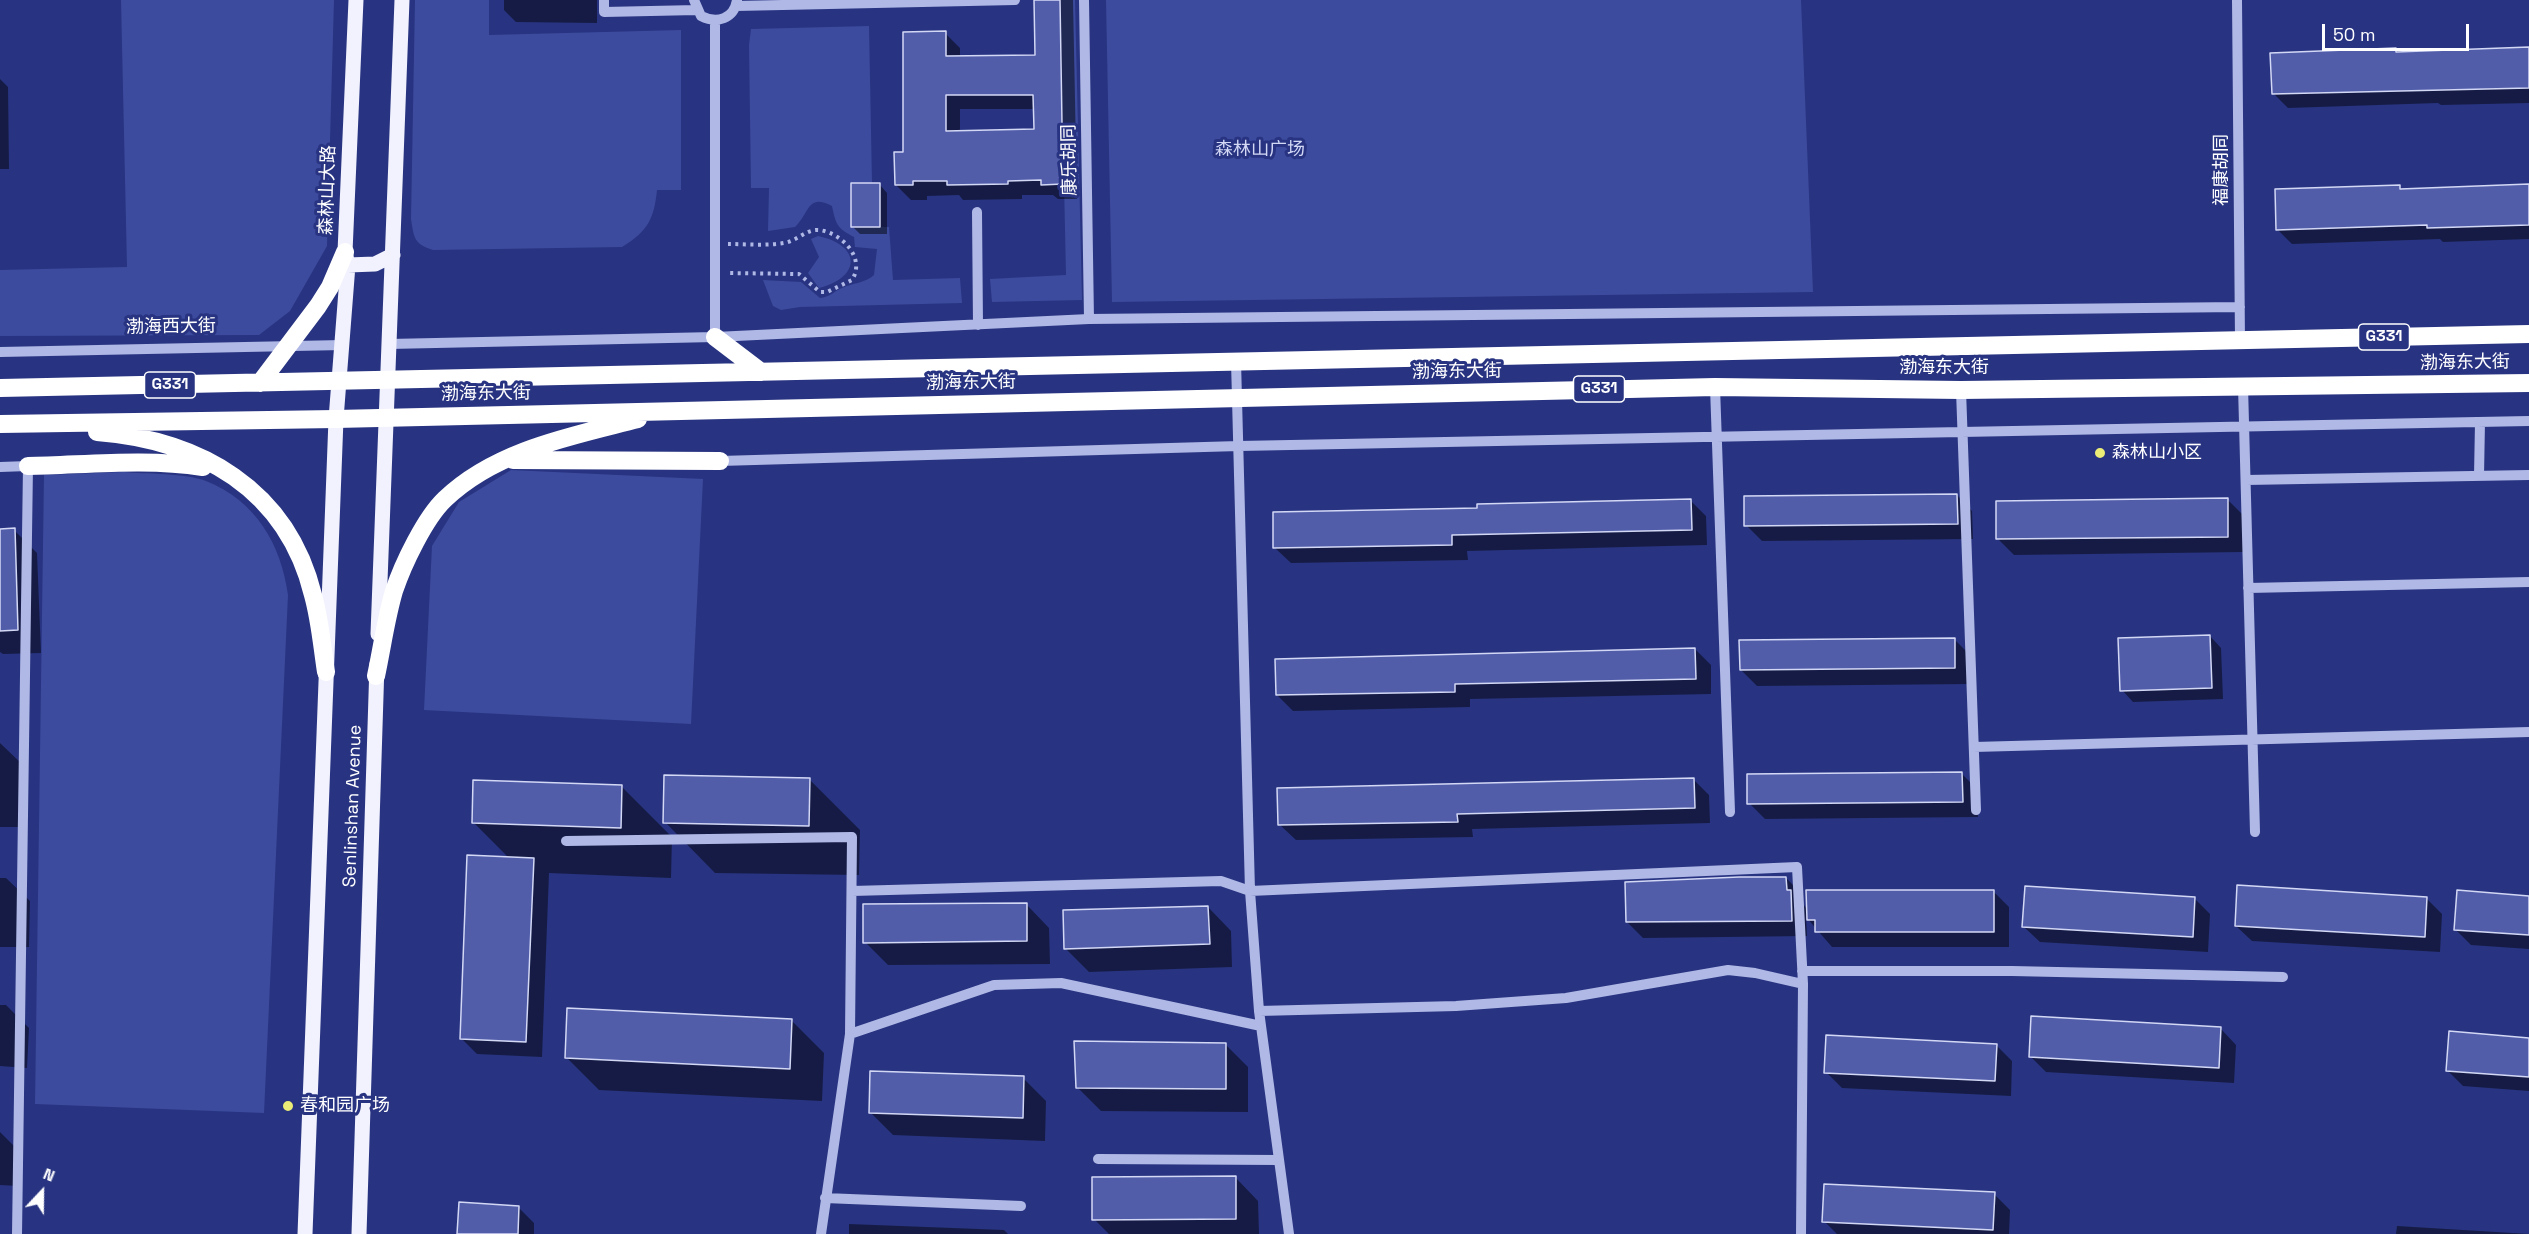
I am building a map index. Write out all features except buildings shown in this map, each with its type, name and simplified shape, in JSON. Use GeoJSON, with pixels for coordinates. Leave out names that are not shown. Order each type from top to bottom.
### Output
{"type":"FeatureCollection","features":[{"type":"Feature","properties":{"kind":"highway"},"geometry":{"type":"LineString","coordinates":[[260,383],[330,287],[347,259]]}},
{"type":"Feature","properties":{"kind":"highway","name":"渤海东大街"},"geometry":{"type":"LineString","coordinates":[[388,380],[2529,334]]}},
{"type":"Feature","properties":{"kind":"highway"},"geometry":{"type":"LineString","coordinates":[[715,337],[761,372]]}},
{"type":"Feature","properties":{"kind":"highway","name":"G331"},"geometry":{"type":"LineString","coordinates":[[0,388],[388,380]]}},
{"type":"Feature","properties":{"kind":"highway","name":"渤海东大街"},"geometry":{"type":"LineString","coordinates":[[387,418],[1715,387],[1961,390],[2529,383]]}},
{"type":"Feature","properties":{"kind":"highway"},"geometry":{"type":"LineString","coordinates":[[376,676],[394,590],[410,554],[443,500],[463,484],[505,460],[548,442],[668,411]]}},
{"type":"Feature","properties":{"kind":"highway","name":"G331"},"geometry":{"type":"LineString","coordinates":[[3,424],[387,418]]}},
{"type":"Feature","properties":{"kind":"highway"},"geometry":{"type":"LineString","coordinates":[[3,424],[109,433],[162,443],[225,471],[258,495],[279,518],[303,566],[314,595],[326,672]]}},
{"type":"Feature","properties":{"kind":"highway"},"geometry":{"type":"LineString","coordinates":[[505,460],[720,461]]}},
{"type":"Feature","properties":{"kind":"highway"},"geometry":{"type":"LineString","coordinates":[[28,466],[176,463],[225,471]]}},
{"type":"Feature","properties":{"kind":"main road","name":"森林山大路"},"geometry":{"type":"LineString","coordinates":[[340,381],[347,259],[356,0]]}},
{"type":"Feature","properties":{"kind":"main road"},"geometry":{"type":"LineString","coordinates":[[388,380],[402,0]]}},
{"type":"Feature","properties":{"kind":"main road"},"geometry":{"type":"LineString","coordinates":[[347,259],[375,264],[393,255]]}},
{"type":"Feature","properties":{"kind":"main road","name":"Senlinshan Avenue"},"geometry":{"type":"LineString","coordinates":[[359,1234],[376,676],[388,380]]}},
{"type":"Feature","properties":{"kind":"main road","name":"Senlinshan Avenue"},"geometry":{"type":"LineString","coordinates":[[305,1234],[336,419],[340,381]]}},
{"type":"Feature","properties":{"kind":"street"},"geometry":{"type":"LineString","coordinates":[[604,0],[604,12],[695,5],[701,16],[715,21],[728,16],[736,3],[1015,0]]}},
{"type":"Feature","properties":{"kind":"street","name":"康乐胡同"},"geometry":{"type":"LineString","coordinates":[[1084,0],[1089,320]]}},
{"type":"Feature","properties":{"kind":"street","name":"福康胡同"},"geometry":{"type":"LineString","coordinates":[[2237,0],[2240,340]]}},
{"type":"Feature","properties":{"kind":"street"},"geometry":{"type":"LineString","coordinates":[[715,21],[715,337]]}},
{"type":"Feature","properties":{"kind":"street"},"geometry":{"type":"LineString","coordinates":[[977,212],[978,325]]}},
{"type":"Feature","properties":{"kind":"street"},"geometry":{"type":"LineString","coordinates":[[389,344],[715,337],[1089,320],[2240,307]]}},
{"type":"Feature","properties":{"kind":"street","name":"渤海西大街"},"geometry":{"type":"LineString","coordinates":[[0,352],[343,345]]}},
{"type":"Feature","properties":{"kind":"street"},"geometry":{"type":"LineString","coordinates":[[1236,361],[1250,891],[1259,1011],[1289,1234]]}},
{"type":"Feature","properties":{"kind":"street"},"geometry":{"type":"LineString","coordinates":[[2243,386],[2255,832]]}},
{"type":"Feature","properties":{"kind":"street"},"geometry":{"type":"LineString","coordinates":[[1715,387],[1730,812]]}},
{"type":"Feature","properties":{"kind":"street"},"geometry":{"type":"LineString","coordinates":[[1961,390],[1976,810]]}},
{"type":"Feature","properties":{"kind":"street"},"geometry":{"type":"LineString","coordinates":[[720,461],[1239,446],[2529,421]]}},
{"type":"Feature","properties":{"kind":"street"},"geometry":{"type":"LineString","coordinates":[[2479,476],[2480,422]]}},
{"type":"Feature","properties":{"kind":"street"},"geometry":{"type":"LineString","coordinates":[[0,467],[28,466],[17,1234]]}},
{"type":"Feature","properties":{"kind":"street"},"geometry":{"type":"LineString","coordinates":[[2246,480],[2529,475]]}},
{"type":"Feature","properties":{"kind":"street"},"geometry":{"type":"LineString","coordinates":[[2248,588],[2529,582]]}},
{"type":"Feature","properties":{"kind":"street"},"geometry":{"type":"LineString","coordinates":[[1974,747],[2529,732]]}},
{"type":"Feature","properties":{"kind":"street"},"geometry":{"type":"LineString","coordinates":[[566,841],[852,837],[850,1034],[820,1234]]}},
{"type":"Feature","properties":{"kind":"street"},"geometry":{"type":"LineString","coordinates":[[852,891],[1221,881],[1250,891],[1797,867],[1803,984],[1802,1234]]}},
{"type":"Feature","properties":{"kind":"street"},"geometry":{"type":"LineString","coordinates":[[1259,1011],[1456,1006],[1566,998],[1728,970],[1755,973],[1803,984]]}},
{"type":"Feature","properties":{"kind":"street"},"geometry":{"type":"LineString","coordinates":[[1802,971],[2012,971],[2283,977]]}},
{"type":"Feature","properties":{"kind":"street"},"geometry":{"type":"LineString","coordinates":[[850,1034],[994,985],[1062,983],[1261,1026]]}},
{"type":"Feature","properties":{"kind":"street"},"geometry":{"type":"LineString","coordinates":[[1098,1159],[1279,1160]]}},
{"type":"Feature","properties":{"kind":"street"},"geometry":{"type":"LineString","coordinates":[[825,1198],[1021,1206]]}},
{"type":"Feature","properties":{"kind":"path"},"geometry":{"type":"LineString","coordinates":[[715,244],[783,243],[794,240],[809,231],[820,230],[842,240],[852,251],[857,267],[852,280],[827,292],[820,292],[799,274],[716,272]]}},
{"type":"Feature","properties":{"kind":"green space"},"geometry":{"type":"Polygon","coordinates":[[[121,0],[334,0],[327,246],[290,311],[259,335],[0,336],[0,270],[127,267],[121,0]]]}},
{"type":"Feature","properties":{"kind":"green space"},"geometry":{"type":"Polygon","coordinates":[[[415,0],[489,0],[489,35],[681,30],[681,190],[657,190],[654,209],[644,230],[622,247],[433,250],[418,243],[414,236],[411,219],[415,0]]]}},
{"type":"Feature","properties":{"kind":"green space"},"geometry":{"type":"Polygon","coordinates":[[[1060,0],[1075,0],[1082,300],[992,302],[990,279],[1066,275],[1060,0]]]}},
{"type":"Feature","properties":{"kind":"green space","name":"森林山广场"},"geometry":{"type":"Polygon","coordinates":[[[1106,0],[1801,0],[1813,292],[1112,302],[1106,0]]]}},
{"type":"Feature","properties":{"kind":"green space"},"geometry":{"type":"Polygon","coordinates":[[[869,26],[872,183],[851,184],[851,227],[889,227],[893,280],[960,278],[962,303],[800,307],[781,310],[773,306],[763,280],[801,282],[820,298],[867,280],[874,275],[877,249],[855,247],[854,237],[836,222],[832,206],[818,202],[810,206],[795,227],[768,231],[769,188],[751,188],[749,45],[751,29],[869,26]]]}},
{"type":"Feature","properties":{"kind":"green space"},"geometry":{"type":"Polygon","coordinates":[[[818,236],[842,246],[849,254],[851,261],[849,269],[843,276],[819,288],[808,273],[819,257],[811,239],[818,236]]]}},
{"type":"Feature","properties":{"kind":"green space"},"geometry":{"type":"Polygon","coordinates":[[[511,470],[703,479],[691,724],[424,710],[432,546],[459,502],[511,470]]]}},
{"type":"Feature","properties":{"kind":"green space"},"geometry":{"type":"Polygon","coordinates":[[[123,472],[187,476],[206,481],[224,490],[252,512],[263,526],[285,576],[288,595],[264,1113],[35,1104],[44,475],[123,472]]]}},
{"type":"Feature","properties":{"kind":"place","name":"森林山小区"},"geometry":{"type":"Point","coordinates":[2100,453]}},
{"type":"Feature","properties":{"kind":"place","name":"春和园广场"},"geometry":{"type":"Point","coordinates":[288,1106]}}]}
